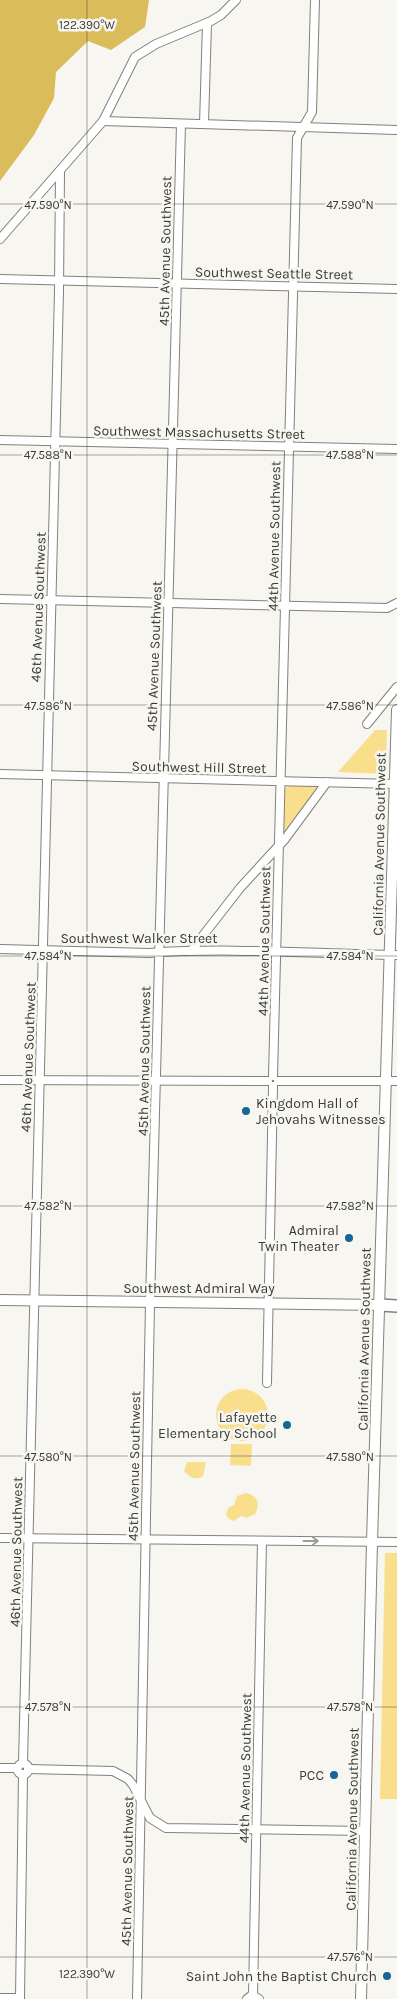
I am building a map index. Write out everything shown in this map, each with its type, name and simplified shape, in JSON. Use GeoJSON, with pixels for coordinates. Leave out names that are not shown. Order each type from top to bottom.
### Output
{"type":"FeatureCollection","features":[{"type":"Feature","properties":{"kind":"main road","name":"California Avenue Southwest"},"geometry":{"type":"LineString","coordinates":[[361,1999],[386,1081],[394,955],[397,710]]}},
{"type":"Feature","properties":{"kind":"main road","name":"Southwest Admiral Way"},"geometry":{"type":"LineString","coordinates":[[0,1300],[397,1306]]}},
{"type":"Feature","properties":{"kind":"street"},"geometry":{"type":"LineString","coordinates":[[0,238],[103,122],[134,57],[156,44],[207,23],[221,15],[236,0]]}},
{"type":"Feature","properties":{"kind":"street","name":"44th Avenue Southwest"},"geometry":{"type":"LineString","coordinates":[[267,1383],[280,781],[297,138],[312,112],[315,0]]}},
{"type":"Feature","properties":{"kind":"street"},"geometry":{"type":"LineString","coordinates":[[204,124],[207,23]]}},
{"type":"Feature","properties":{"kind":"street"},"geometry":{"type":"LineString","coordinates":[[103,122],[397,130]]}},
{"type":"Feature","properties":{"kind":"street","name":"45th Avenue Southwest"},"geometry":{"type":"LineString","coordinates":[[137,1999],[150,1303],[180,124]]}},
{"type":"Feature","properties":{"kind":"street","name":"46th Avenue Southwest"},"geometry":{"type":"LineString","coordinates":[[20,1998],[23,1768],[59,280],[60,171]]}},
{"type":"Feature","properties":{"kind":"street","name":"Southwest Seattle Street"},"geometry":{"type":"LineString","coordinates":[[0,279],[397,289]]}},
{"type":"Feature","properties":{"kind":"street","name":"Southwest Massachusetts Street"},"geometry":{"type":"LineString","coordinates":[[0,440],[397,449]]}},
{"type":"Feature","properties":{"kind":"street"},"geometry":{"type":"LineString","coordinates":[[0,599],[386,608],[397,603]]}},
{"type":"Feature","properties":{"kind":"street"},"geometry":{"type":"LineString","coordinates":[[367,724],[397,687]]}},
{"type":"Feature","properties":{"kind":"street","name":"Southwest Hill Street"},"geometry":{"type":"LineString","coordinates":[[0,774],[396,784]]}},
{"type":"Feature","properties":{"kind":"street"},"geometry":{"type":"LineString","coordinates":[[191,951],[240,888],[279,845],[327,782]]}},
{"type":"Feature","properties":{"kind":"street","name":"Southwest Walker Street"},"geometry":{"type":"LineString","coordinates":[[0,949],[149,953],[191,951],[394,955]]}},
{"type":"Feature","properties":{"kind":"street"},"geometry":{"type":"LineString","coordinates":[[0,1080],[397,1081]]}},
{"type":"Feature","properties":{"kind":"street"},"geometry":{"type":"LineString","coordinates":[[0,1538],[397,1542]]}},
{"type":"Feature","properties":{"kind":"street","name":"44th Avenue Southwest"},"geometry":{"type":"LineString","coordinates":[[253,1998],[262,1541]]}},
{"type":"Feature","properties":{"kind":"street"},"geometry":{"type":"LineString","coordinates":[[0,1768],[113,1771],[128,1779],[150,1818],[166,1828],[365,1831]]}},
{"type":"Feature","properties":{"kind":"street"},"geometry":{"type":"LineString","coordinates":[[0,1998],[20,1998]]}},
{"type":"Feature","properties":{"kind":"shaded area"},"geometry":{"type":"Polygon","coordinates":[[[0,0],[149,0],[145,27],[111,50],[88,41],[56,72],[54,98],[34,135],[0,181],[0,0]]]}},
{"type":"Feature","properties":{"kind":"shaded area"},"geometry":{"type":"Polygon","coordinates":[[[375,730],[387,730],[386,774],[338,772],[375,730]]]}},
{"type":"Feature","properties":{"kind":"shaded area"},"geometry":{"type":"Polygon","coordinates":[[[289,785],[318,786],[284,832],[284,790],[289,785]]]}},
{"type":"Feature","properties":{"kind":"shaded area"},"geometry":{"type":"Polygon","coordinates":[[[242,1389],[252,1391],[260,1397],[266,1405],[268,1415],[266,1425],[260,1433],[252,1439],[242,1441],[232,1439],[224,1433],[218,1425],[216,1415],[218,1405],[224,1397],[232,1391],[242,1389]]]}},
{"type":"Feature","properties":{"kind":"shaded area"},"geometry":{"type":"Polygon","coordinates":[[[231,1444],[252,1444],[251,1466],[230,1465],[231,1444]]]}},
{"type":"Feature","properties":{"kind":"shaded area"},"geometry":{"type":"Polygon","coordinates":[[[187,1462],[206,1462],[203,1476],[193,1478],[188,1475],[184,1471],[187,1462]]]}},
{"type":"Feature","properties":{"kind":"shaded area"},"geometry":{"type":"Polygon","coordinates":[[[246,1493],[257,1500],[258,1507],[255,1514],[246,1518],[241,1516],[234,1521],[229,1519],[226,1514],[228,1508],[234,1505],[237,1496],[246,1493]]]}},
{"type":"Feature","properties":{"kind":"shaded area"},"geometry":{"type":"Polygon","coordinates":[[[385,1553],[397,1553],[397,1799],[380,1799],[385,1553]]]}},
{"type":"Feature","properties":{"kind":"place","name":"Kingdom Hall of Jehovahs Witnesses"},"geometry":{"type":"Point","coordinates":[246,1111]}},
{"type":"Feature","properties":{"kind":"place","name":"Admiral Twin Theater"},"geometry":{"type":"Point","coordinates":[349,1238]}},
{"type":"Feature","properties":{"kind":"place","name":"Lafayette Elementary School"},"geometry":{"type":"Point","coordinates":[287,1425]}},
{"type":"Feature","properties":{"kind":"place","name":"PCC"},"geometry":{"type":"Point","coordinates":[334,1775]}},
{"type":"Feature","properties":{"kind":"place","name":"Saint John the Baptist Church"},"geometry":{"type":"Point","coordinates":[387,1976]}}]}
